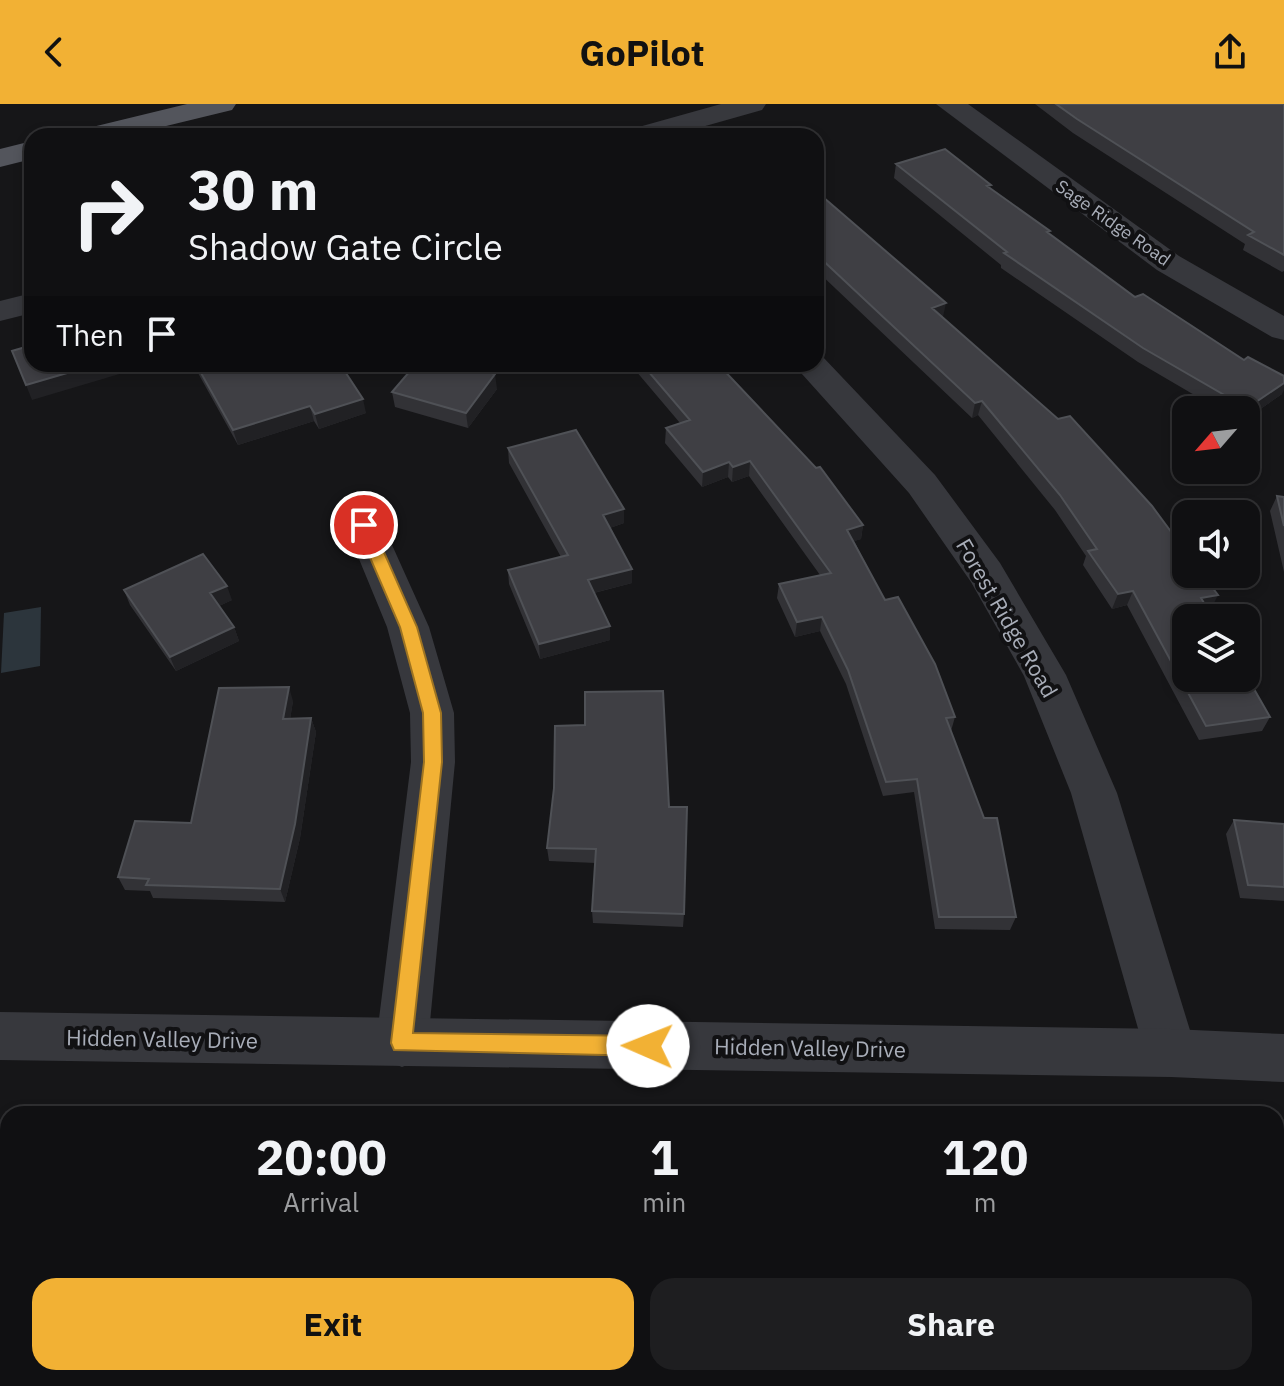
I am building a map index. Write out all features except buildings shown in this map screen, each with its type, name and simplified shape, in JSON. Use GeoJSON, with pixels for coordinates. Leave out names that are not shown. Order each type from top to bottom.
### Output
{"type":"FeatureCollection","features":[{"type":"Feature","properties":{"kind":"main road"},"geometry":{"type":"LineString","coordinates":[[123,128],[222,104]]}},
{"type":"Feature","properties":{"kind":"main road"},"geometry":{"type":"LineString","coordinates":[[0,158],[24,152]]}},
{"type":"Feature","properties":{"kind":"street"},"geometry":{"type":"LineString","coordinates":[[666,128],[752,104]]}},
{"type":"Feature","properties":{"kind":"street","name":"Sage Ridge Road"},"geometry":{"type":"LineString","coordinates":[[950,104],[1168,263],[1284,330]]}},
{"type":"Feature","properties":{"kind":"street"},"geometry":{"type":"LineString","coordinates":[[0,311],[24,305]]}},
{"type":"Feature","properties":{"kind":"street","name":"Forest Ridge Road"},"geometry":{"type":"LineString","coordinates":[[817,372],[922,484],[986,573],[1045,675],[1094,793],[1171,1053]]}},
{"type":"Feature","properties":{"kind":"street"},"geometry":{"type":"LineString","coordinates":[[364,525],[408,627],[432,713],[433,762],[402,1043]]}},
{"type":"Feature","properties":{"kind":"street","name":"Hidden Valley Drive"},"geometry":{"type":"LineString","coordinates":[[0,1036],[1171,1053],[1284,1058]]}},
{"type":"Feature","properties":{"kind":"shaded area"},"geometry":{"type":"Polygon","coordinates":[[[41,607],[40,666],[1,673],[4,613],[41,607]]]}},
{"type":"Feature","properties":{"kind":"route"},"geometry":{"type":"LineString","coordinates":[[364,525],[408,627],[423,670],[432,713],[433,762],[402,1043],[648,1046]]}}]}
